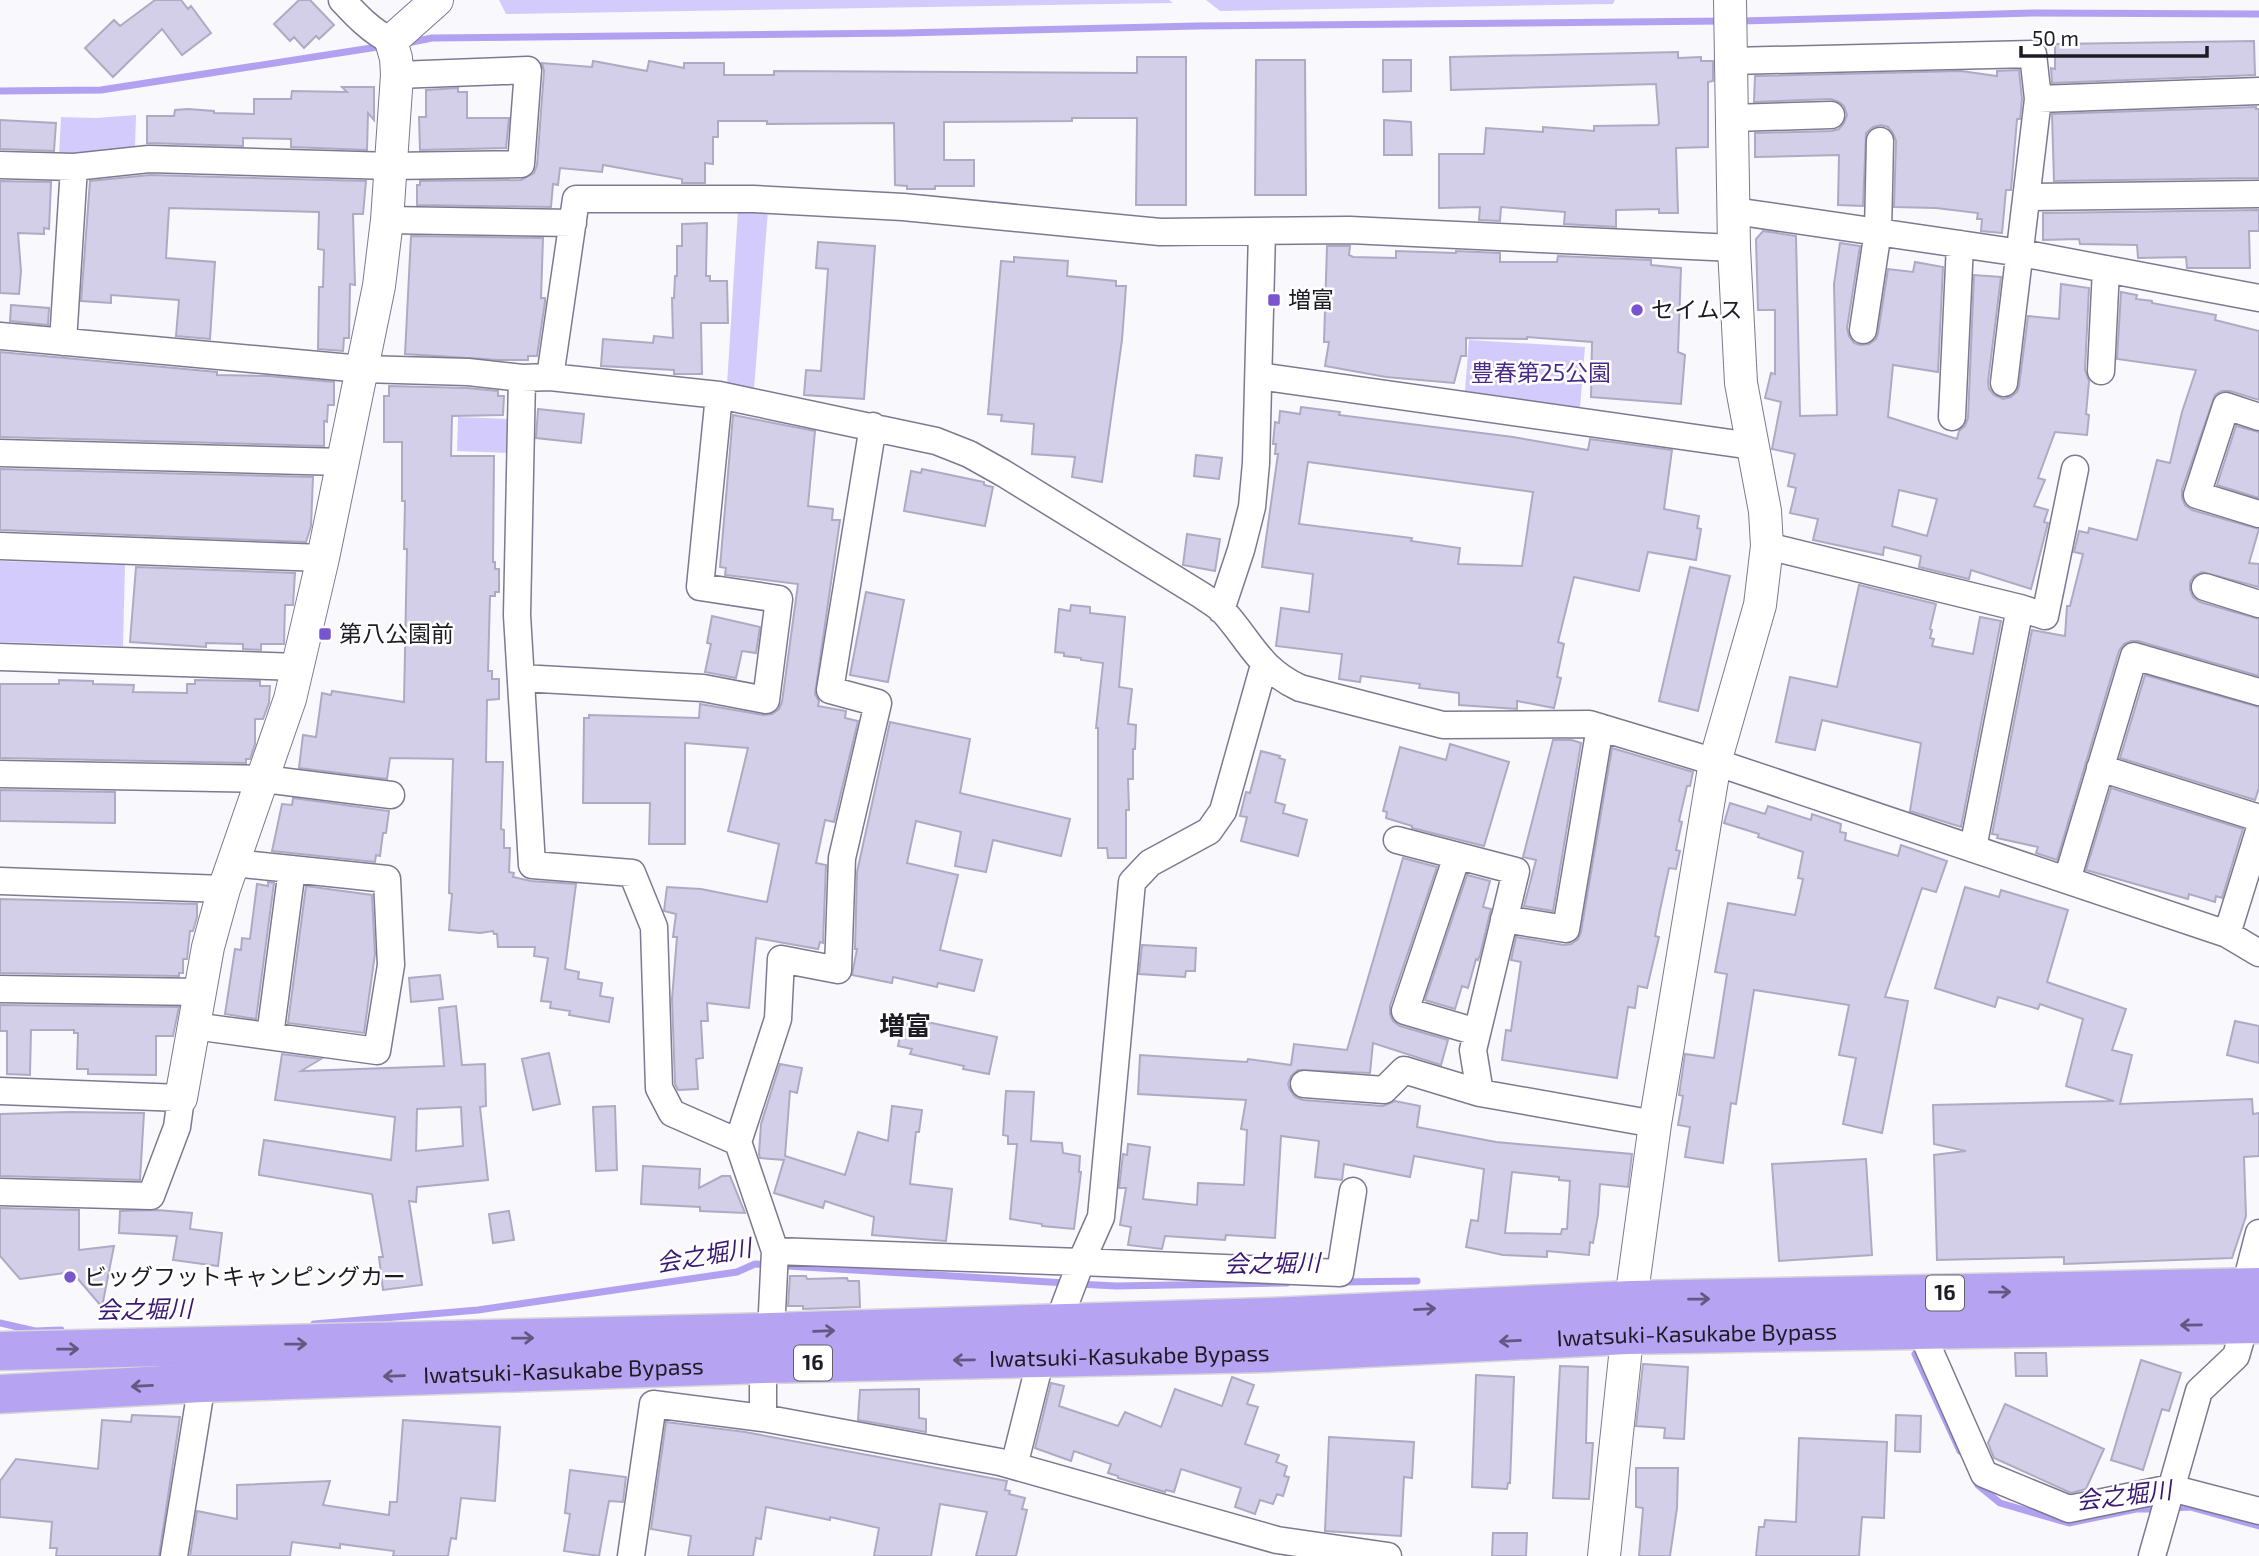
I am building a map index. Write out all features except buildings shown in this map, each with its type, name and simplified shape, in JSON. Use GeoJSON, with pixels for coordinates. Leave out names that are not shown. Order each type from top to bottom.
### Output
{"type":"FeatureCollection","features":[{"type":"Feature","properties":{"kind":"highway","name":"Iwatsuki-Kasukabe Bypass"},"geometry":{"type":"LineString","coordinates":[[0,1351],[767,1348],[1041,1358],[1266,1353],[1629,1318],[2252,1287]]}},
{"type":"Feature","properties":{"kind":"highway","name":"Iwatsuki-Kasukabe Bypass"},"geometry":{"type":"LineString","coordinates":[[0,1394],[767,1348],[1058,1323],[1269,1317],[1629,1318],[1920,1329],[2252,1324]]}},
{"type":"Feature","properties":{"kind":"street"},"geometry":{"type":"LineString","coordinates":[[0,1192],[151,1196],[177,1127],[208,947],[299,667],[379,286],[387,220],[396,58],[391,41],[378,35],[342,0]]}},
{"type":"Feature","properties":{"kind":"street"},"geometry":{"type":"LineString","coordinates":[[391,41],[436,0]]}},
{"type":"Feature","properties":{"kind":"street"},"geometry":{"type":"LineString","coordinates":[[1604,1556],[1629,1318],[1655,1124],[1715,762],[1760,606],[1767,546],[1765,511],[1741,383],[1734,248],[1730,0]]}},
{"type":"Feature","properties":{"kind":"street"},"geometry":{"type":"LineString","coordinates":[[1731,61],[2033,54],[2038,99],[2004,383]]}},
{"type":"Feature","properties":{"kind":"street"},"geometry":{"type":"LineString","coordinates":[[0,165],[74,167],[149,159],[391,166],[521,164],[528,70],[397,75]]}},
{"type":"Feature","properties":{"kind":"street"},"geometry":{"type":"LineString","coordinates":[[2038,99],[2259,91]]}},
{"type":"Feature","properties":{"kind":"street"},"geometry":{"type":"LineString","coordinates":[[1733,118],[1831,116]]}},
{"type":"Feature","properties":{"kind":"street"},"geometry":{"type":"LineString","coordinates":[[1863,331],[1878,231],[1881,141]]}},
{"type":"Feature","properties":{"kind":"street"},"geometry":{"type":"LineString","coordinates":[[63,342],[74,167]]}},
{"type":"Feature","properties":{"kind":"street"},"geometry":{"type":"LineString","coordinates":[[2027,198],[2259,194]]}},
{"type":"Feature","properties":{"kind":"street"},"geometry":{"type":"LineString","coordinates":[[550,377],[576,199],[740,199],[903,207],[1160,232],[1424,232],[1734,248]]}},
{"type":"Feature","properties":{"kind":"street"},"geometry":{"type":"LineString","coordinates":[[1734,211],[2021,253],[2259,298]]}},
{"type":"Feature","properties":{"kind":"street"},"geometry":{"type":"LineString","coordinates":[[387,220],[573,223]]}},
{"type":"Feature","properties":{"kind":"street"},"geometry":{"type":"LineString","coordinates":[[1221,610],[1252,507],[1256,463],[1262,232]]}},
{"type":"Feature","properties":{"kind":"street"},"geometry":{"type":"LineString","coordinates":[[1952,417],[1960,244]]}},
{"type":"Feature","properties":{"kind":"street"},"geometry":{"type":"LineString","coordinates":[[2101,371],[2106,269]]}},
{"type":"Feature","properties":{"kind":"street"},"geometry":{"type":"LineString","coordinates":[[0,336],[362,369],[468,372],[522,378],[550,377],[719,395],[936,440],[1003,473],[1146,560],[1221,610],[1264,665],[1283,680],[1300,688],[1443,725],[1589,724],[1600,727],[1715,762],[2227,934],[2259,953]]}},
{"type":"Feature","properties":{"kind":"street"},"geometry":{"type":"LineString","coordinates":[[1259,376],[1752,446]]}},
{"type":"Feature","properties":{"kind":"street"},"geometry":{"type":"LineString","coordinates":[[522,378],[517,615],[532,865],[632,873],[654,927],[659,1088],[672,1113],[738,1142]]}},
{"type":"Feature","properties":{"kind":"street"},"geometry":{"type":"LineString","coordinates":[[521,678],[703,688],[766,700],[779,599],[701,587],[719,395]]}},
{"type":"Feature","properties":{"kind":"street"},"geometry":{"type":"LineString","coordinates":[[2259,417],[2226,406],[2197,495],[2259,514]]}},
{"type":"Feature","properties":{"kind":"street"},"geometry":{"type":"LineString","coordinates":[[763,1418],[775,1251],[738,1142],[778,1019],[781,959],[838,970],[842,858],[878,703],[830,690],[873,426]]}},
{"type":"Feature","properties":{"kind":"street"},"geometry":{"type":"LineString","coordinates":[[0,453],[344,462]]}},
{"type":"Feature","properties":{"kind":"street"},"geometry":{"type":"LineString","coordinates":[[1767,546],[2045,616],[2076,469]]}},
{"type":"Feature","properties":{"kind":"street"},"geometry":{"type":"LineString","coordinates":[[0,546],[323,558]]}},
{"type":"Feature","properties":{"kind":"street"},"geometry":{"type":"LineString","coordinates":[[2205,587],[2259,604]]}},
{"type":"Feature","properties":{"kind":"street"},"geometry":{"type":"LineString","coordinates":[[1973,848],[2020,608]]}},
{"type":"Feature","properties":{"kind":"street"},"geometry":{"type":"LineString","coordinates":[[2067,880],[2134,656],[2259,692]]}},
{"type":"Feature","properties":{"kind":"street"},"geometry":{"type":"LineString","coordinates":[[0,657],[299,667]]}},
{"type":"Feature","properties":{"kind":"street"},"geometry":{"type":"LineString","coordinates":[[1058,1323],[1101,1217],[1132,882],[1150,863],[1209,831],[1223,811],[1264,665]]}},
{"type":"Feature","properties":{"kind":"street"},"geometry":{"type":"LineString","coordinates":[[1504,919],[1566,929],[1600,727]]}},
{"type":"Feature","properties":{"kind":"street"},"geometry":{"type":"LineString","coordinates":[[2100,768],[2259,818]]}},
{"type":"Feature","properties":{"kind":"street"},"geometry":{"type":"LineString","coordinates":[[0,774],[264,779],[391,795]]}},
{"type":"Feature","properties":{"kind":"street"},"geometry":{"type":"LineString","coordinates":[[2227,934],[2259,831]]}},
{"type":"Feature","properties":{"kind":"street"},"geometry":{"type":"LineString","coordinates":[[1397,840],[1516,871],[1473,1050],[1480,1093]]}},
{"type":"Feature","properties":{"kind":"street"},"geometry":{"type":"LineString","coordinates":[[1457,856],[1405,1011],[1477,1032]]}},
{"type":"Feature","properties":{"kind":"street"},"geometry":{"type":"LineString","coordinates":[[270,1036],[292,869]]}},
{"type":"Feature","properties":{"kind":"street"},"geometry":{"type":"LineString","coordinates":[[0,881],[229,876],[292,869],[387,879],[391,965],[377,1051],[194,1026]]}},
{"type":"Feature","properties":{"kind":"street"},"geometry":{"type":"LineString","coordinates":[[0,989],[200,992]]}},
{"type":"Feature","properties":{"kind":"street"},"geometry":{"type":"LineString","coordinates":[[1304,1084],[1384,1090],[1404,1070],[1480,1093],[1655,1124]]}},
{"type":"Feature","properties":{"kind":"street"},"geometry":{"type":"LineString","coordinates":[[0,1091],[181,1098]]}},
{"type":"Feature","properties":{"kind":"street"},"geometry":{"type":"LineString","coordinates":[[775,1251],[1340,1273],[1353,1191]]}},
{"type":"Feature","properties":{"kind":"street"},"geometry":{"type":"LineString","coordinates":[[2252,1287],[2259,1233]]}},
{"type":"Feature","properties":{"kind":"street"},"geometry":{"type":"LineString","coordinates":[[2152,1556],[2199,1391],[2236,1356],[2252,1324]]}},
{"type":"Feature","properties":{"kind":"street"},"geometry":{"type":"LineString","coordinates":[[1920,1329],[1984,1474],[2069,1509],[2167,1502],[2259,1511]]}},
{"type":"Feature","properties":{"kind":"street"},"geometry":{"type":"LineString","coordinates":[[1014,1466],[1041,1358]]}},
{"type":"Feature","properties":{"kind":"street"},"geometry":{"type":"LineString","coordinates":[[174,1556],[202,1383]]}},
{"type":"Feature","properties":{"kind":"street"},"geometry":{"type":"LineString","coordinates":[[631,1556],[653,1404],[763,1418],[1014,1466],[1277,1540],[1388,1556]]}},
{"type":"Feature","properties":{"kind":"green space"},"geometry":{"type":"Polygon","coordinates":[[[499,0],[1169,0],[1173,3],[506,14],[499,0]]]}},
{"type":"Feature","properties":{"kind":"green space"},"geometry":{"type":"Polygon","coordinates":[[[1206,0],[1615,0],[1613,4],[1220,11],[1206,0]]]}},
{"type":"Feature","properties":{"kind":"green space"},"geometry":{"type":"Polygon","coordinates":[[[136,115],[135,147],[59,155],[61,117],[136,115]]]}},
{"type":"Feature","properties":{"kind":"green space"},"geometry":{"type":"Polygon","coordinates":[[[738,210],[768,210],[754,389],[727,385],[738,210]]]}},
{"type":"Feature","properties":{"kind":"green space","name":"豊春第25公園"},"geometry":{"type":"Polygon","coordinates":[[[1469,340],[1585,347],[1580,408],[1465,391],[1469,340]]]}},
{"type":"Feature","properties":{"kind":"green space"},"geometry":{"type":"Polygon","coordinates":[[[458,417],[510,419],[509,453],[457,451],[458,417]]]}},
{"type":"Feature","properties":{"kind":"green space"},"geometry":{"type":"Polygon","coordinates":[[[0,561],[125,565],[123,646],[0,642],[0,561]]]}},
{"type":"Feature","properties":{"kind":"waterway"},"geometry":{"type":"LineString","coordinates":[[1740,21],[2033,13],[2259,14]]}},
{"type":"Feature","properties":{"kind":"waterway"},"geometry":{"type":"LineString","coordinates":[[407,43],[432,38],[1724,21]]}},
{"type":"Feature","properties":{"kind":"waterway"},"geometry":{"type":"LineString","coordinates":[[0,91],[101,90],[384,46]]}},
{"type":"Feature","properties":{"kind":"waterway","name":"会之堀川"},"geometry":{"type":"LineString","coordinates":[[314,1324],[478,1310],[737,1272],[755,1264],[1066,1283]]}},
{"type":"Feature","properties":{"kind":"waterway","name":"会之堀川"},"geometry":{"type":"LineString","coordinates":[[1341,1282],[1417,1281]]}},
{"type":"Feature","properties":{"kind":"waterway","name":"会之堀川"},"geometry":{"type":"LineString","coordinates":[[1078,1284],[1116,1286],[1287,1283]]}},
{"type":"Feature","properties":{"kind":"waterway","name":"会之堀川"},"geometry":{"type":"LineString","coordinates":[[0,1323],[35,1331],[61,1330]]}},
{"type":"Feature","properties":{"kind":"waterway","name":"会之堀川"},"geometry":{"type":"LineString","coordinates":[[1915,1354],[1960,1451]]}},
{"type":"Feature","properties":{"kind":"waterway","name":"会之堀川"},"geometry":{"type":"LineString","coordinates":[[1975,1480],[2000,1503],[2069,1523],[2136,1509],[2159,1509]]}},
{"type":"Feature","properties":{"kind":"waterway","name":"会之堀川"},"geometry":{"type":"LineString","coordinates":[[2171,1508],[2190,1507],[2259,1526]]}},
{"type":"Feature","properties":{"kind":"place","name":"増富"},"geometry":{"type":"Point","coordinates":[1274,300]}},
{"type":"Feature","properties":{"kind":"place","name":"セイムス"},"geometry":{"type":"Point","coordinates":[1637,310]}},
{"type":"Feature","properties":{"kind":"place","name":"第八公園前"},"geometry":{"type":"Point","coordinates":[325,634]}},
{"type":"Feature","properties":{"kind":"place","name":"ビッグフットキャンピングカー"},"geometry":{"type":"Point","coordinates":[70,1277]}},
{"type":"Feature","properties":{"kind":"district","name":"増富"},"geometry":{"type":"Point","coordinates":[905,1026]}}]}
